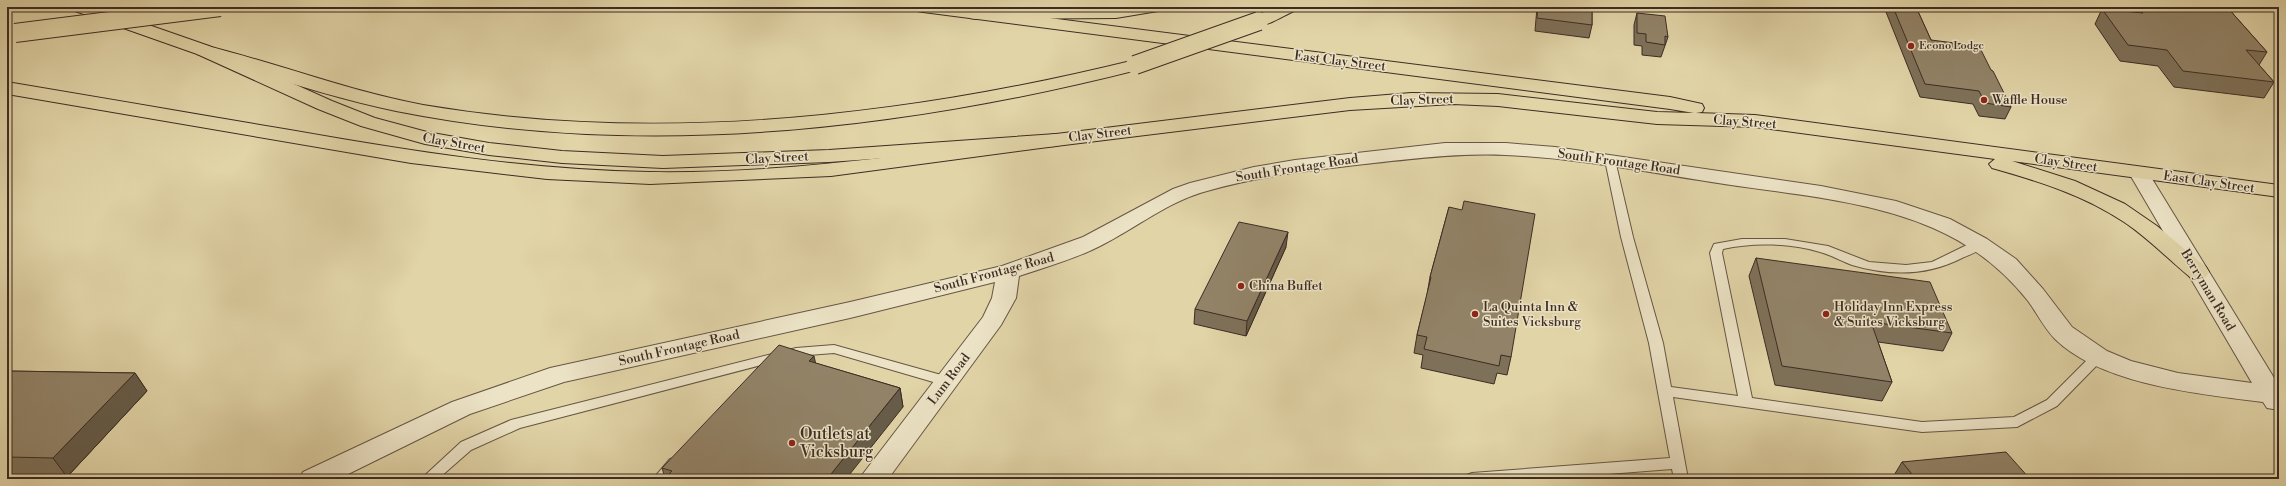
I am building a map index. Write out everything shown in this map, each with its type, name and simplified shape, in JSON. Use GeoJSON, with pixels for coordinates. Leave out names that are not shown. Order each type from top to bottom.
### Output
{"type":"FeatureCollection","features":[{"type":"Feature","properties":{"kind":"main road","name":"Clay Street"},"geometry":{"type":"LineString","coordinates":[[81,7],[204,50],[325,105],[368,122],[425,138],[489,149],[554,156],[663,162],[738,160],[1056,140],[1283,111],[1411,99],[1498,100],[1657,118],[1755,120],[2139,173]]}},
{"type":"Feature","properties":{"kind":"main road"},"geometry":{"type":"LineString","coordinates":[[11,33],[220,7]]}},
{"type":"Feature","properties":{"kind":"main road","name":"East Clay Street"},"geometry":{"type":"LineString","coordinates":[[923,7],[1670,103],[1755,120]]}},
{"type":"Feature","properties":{"kind":"main road"},"geometry":{"type":"LineString","coordinates":[[976,14],[1116,13],[1152,7]]}},
{"type":"Feature","properties":{"kind":"main road"},"geometry":{"type":"LineString","coordinates":[[204,50],[350,95],[395,105],[472,118],[538,124],[692,128],[870,117],[938,108],[1014,94],[1076,81],[1135,65],[1259,21],[1288,7]]}},
{"type":"Feature","properties":{"kind":"main road"},"geometry":{"type":"LineString","coordinates":[[7,88],[411,157],[547,173],[650,178],[831,170],[939,157],[1056,140]]}},
{"type":"Feature","properties":{"kind":"main road"},"geometry":{"type":"LineString","coordinates":[[1917,143],[2005,166],[2064,185],[2098,200],[2131,218],[2198,272]]}},
{"type":"Feature","properties":{"kind":"main road","name":"East Clay Street"},"geometry":{"type":"LineString","coordinates":[[2139,173],[2279,192]]}},
{"type":"Feature","properties":{"kind":"street","name":"South Frontage Road"},"geometry":{"type":"LineString","coordinates":[[313,479],[461,408],[559,374],[850,310],[1008,272],[1051,258],[1092,242],[1180,193],[1254,173],[1335,161],[1445,149],[1506,149],[1610,160],[1861,198],[1918,214],[1942,224],[1980,244],[2008,264],[2021,277],[2063,333],[2098,357],[2123,367],[2178,382],[2276,398]]}},
{"type":"Feature","properties":{"kind":"street","name":"Berryman Road"},"geometry":{"type":"LineString","coordinates":[[2139,173],[2276,398]]}},
{"type":"Feature","properties":{"kind":"street","name":"Lum Road"},"geometry":{"type":"LineString","coordinates":[[873,479],[993,320],[1004,298],[1008,272]]}},
{"type":"Feature","properties":{"kind":"lane"},"geometry":{"type":"LineString","coordinates":[[1610,160],[1627,237],[1656,343],[1681,479]]}},
{"type":"Feature","properties":{"kind":"lane"},"geometry":{"type":"LineString","coordinates":[[1746,403],[1716,253],[1718,248],[1730,244],[1771,241],[1823,249],[1861,264],[1907,269],[1923,268],[1954,258],[1980,244]]}},
{"type":"Feature","properties":{"kind":"lane"},"geometry":{"type":"LineString","coordinates":[[428,479],[466,446],[516,424],[572,409],[756,368],[796,352],[834,349],[947,381]]}},
{"type":"Feature","properties":{"kind":"lane"},"geometry":{"type":"LineString","coordinates":[[1664,391],[1922,427],[2017,422],[2052,403],[2098,357]]}},
{"type":"Feature","properties":{"kind":"lane"},"geometry":{"type":"LineString","coordinates":[[660,479],[687,450]]}},
{"type":"Feature","properties":{"kind":"lane"},"geometry":{"type":"LineString","coordinates":[[1472,479],[1678,463]]}},
{"type":"Feature","properties":{"kind":"building"},"geometry":{"type":"Polygon","coordinates":[[[1538,7],[1592,7],[1592,25],[1537,18],[1538,7]]]}},
{"type":"Feature","properties":{"kind":"building"},"geometry":{"type":"Polygon","coordinates":[[[1893,7],[1916,7],[1931,40],[1979,46],[2011,107],[1985,103],[1979,91],[1925,84],[1893,7]]]}},
{"type":"Feature","properties":{"kind":"building"},"geometry":{"type":"Polygon","coordinates":[[[2138,7],[2227,7],[2267,52],[2246,50],[2274,82],[2183,71],[2167,50],[2128,45],[2102,9],[2143,13],[2138,7]]]}},
{"type":"Feature","properties":{"kind":"building"},"geometry":{"type":"Polygon","coordinates":[[[1637,13],[1665,16],[1668,37],[1665,36],[1665,45],[1646,42],[1646,34],[1637,33],[1637,13]]]}},
{"type":"Feature","properties":{"kind":"building","name":"La Quinta Inn & Suites Vicksburg"},"geometry":{"type":"Polygon","coordinates":[[[1464,201],[1535,214],[1511,357],[1501,355],[1499,366],[1424,349],[1427,337],[1417,335],[1430,277],[1449,207],[1462,210],[1464,201]]]}},
{"type":"Feature","properties":{"kind":"building","name":"China Buffet"},"geometry":{"type":"Polygon","coordinates":[[[1239,222],[1288,232],[1247,321],[1195,309],[1239,222]]]}},
{"type":"Feature","properties":{"kind":"building"},"geometry":{"type":"Polygon","coordinates":[[[1756,258],[1930,282],[1952,333],[1871,322],[1892,382],[1782,366],[1756,258]]]}},
{"type":"Feature","properties":{"kind":"building","name":"Outlets at Vicksburg"},"geometry":{"type":"Polygon","coordinates":[[[779,345],[814,356],[809,361],[900,388],[827,479],[664,479],[672,471],[662,468],[779,345]]]}},
{"type":"Feature","properties":{"kind":"building"},"geometry":{"type":"Polygon","coordinates":[[[7,371],[135,373],[53,458],[7,457],[7,371]]]}},
{"type":"Feature","properties":{"kind":"building"},"geometry":{"type":"Polygon","coordinates":[[[2006,452],[2030,479],[1916,479],[1902,462],[2006,452]]]}},
{"type":"Feature","properties":{"kind":"place","name":"Econo Lodge"},"geometry":{"type":"Point","coordinates":[1911,46]}},
{"type":"Feature","properties":{"kind":"place","name":"Waffle House"},"geometry":{"type":"Point","coordinates":[1984,100]}},
{"type":"Feature","properties":{"kind":"place","name":"China Buffet"},"geometry":{"type":"Point","coordinates":[1241,286]}},
{"type":"Feature","properties":{"kind":"place","name":"La Quinta Inn & Suites Vicksburg"},"geometry":{"type":"Point","coordinates":[1475,314]}},
{"type":"Feature","properties":{"kind":"place","name":"Holiday Inn Express & Suites Vicksburg"},"geometry":{"type":"Point","coordinates":[1826,314]}},
{"type":"Feature","properties":{"kind":"place","name":"Outlets at Vicksburg"},"geometry":{"type":"Point","coordinates":[792,443]}}]}
